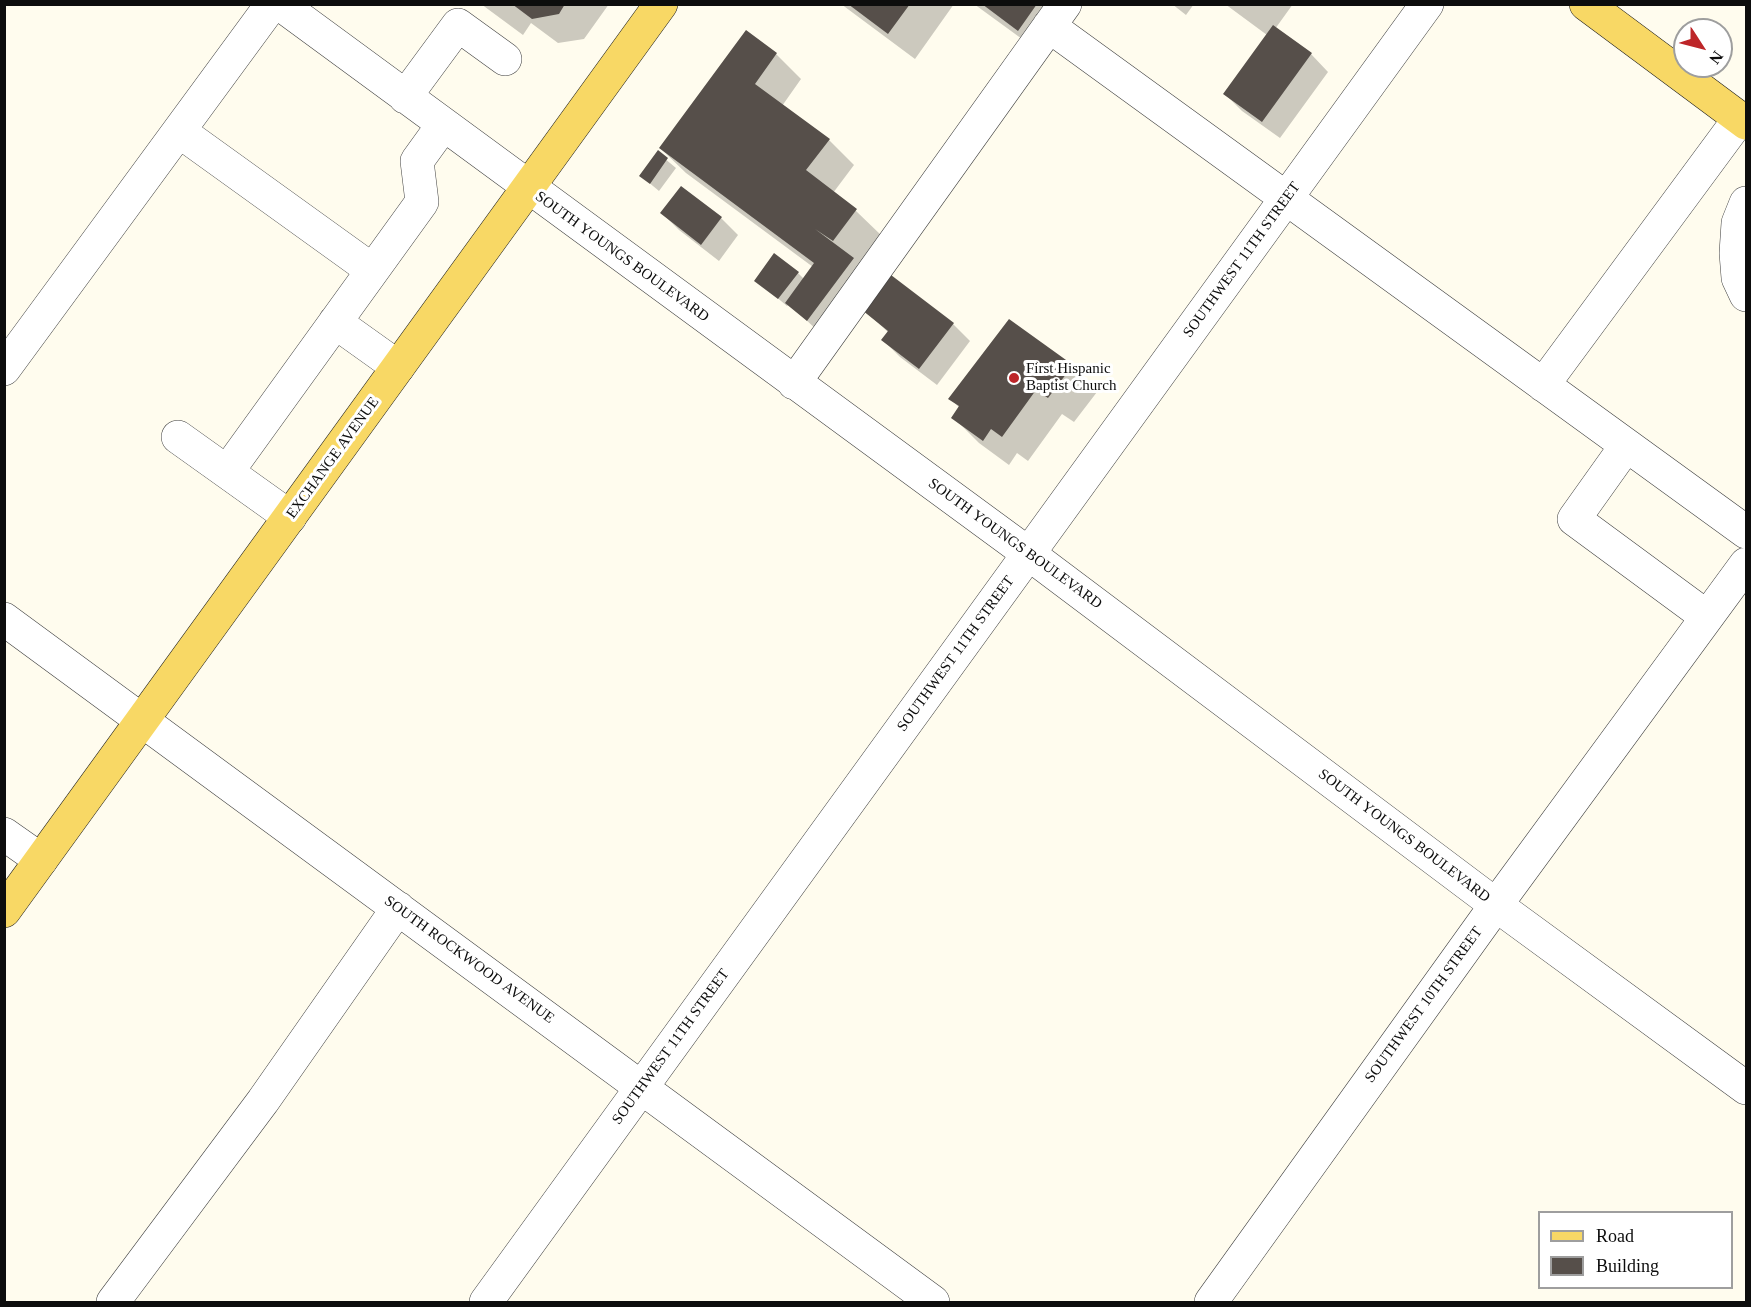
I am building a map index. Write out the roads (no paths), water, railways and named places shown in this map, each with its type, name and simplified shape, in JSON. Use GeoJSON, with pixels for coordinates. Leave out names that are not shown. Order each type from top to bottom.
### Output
{"type":"FeatureCollection","features":[{"type":"Feature","properties":{"kind":"main road","name":"EXCHANGE AVENUE"},"geometry":{"type":"LineString","coordinates":[[4,911],[661,4]]}},
{"type":"Feature","properties":{"kind":"main road"},"geometry":{"type":"LineString","coordinates":[[1586,4],[1743,121]]}},
{"type":"Feature","properties":{"kind":"street"},"geometry":{"type":"LineString","coordinates":[[4,369],[272,4]]}},
{"type":"Feature","properties":{"kind":"street","name":"SOUTH YOUNGS BOULEVARD"},"geometry":{"type":"LineString","coordinates":[[280,4],[1029,554],[1496,905],[1746,1088]]}},
{"type":"Feature","properties":{"kind":"street","name":"SOUTHWEST 11TH STREET"},"geometry":{"type":"LineString","coordinates":[[486,1302],[1426,4]]}},
{"type":"Feature","properties":{"kind":"street"},"geometry":{"type":"LineString","coordinates":[[794,382],[1057,15],[1287,198],[1746,532]]}},
{"type":"Feature","properties":{"kind":"street"},"geometry":{"type":"LineString","coordinates":[[405,97],[458,25],[505,59]]}},
{"type":"Feature","properties":{"kind":"street"},"geometry":{"type":"LineString","coordinates":[[1543,385],[1743,121]]}},
{"type":"Feature","properties":{"kind":"street"},"geometry":{"type":"LineString","coordinates":[[226,472],[422,202],[417,160],[443,125]]}},
{"type":"Feature","properties":{"kind":"street"},"geometry":{"type":"LineString","coordinates":[[180,131],[372,270]]}},
{"type":"Feature","properties":{"kind":"street"},"geometry":{"type":"LineString","coordinates":[[1746,203],[1738,223],[1736,253],[1738,278],[1746,295]]}},
{"type":"Feature","properties":{"kind":"street"},"geometry":{"type":"LineString","coordinates":[[335,322],[398,367]]}},
{"type":"Feature","properties":{"kind":"street"},"geometry":{"type":"LineString","coordinates":[[178,437],[290,517]]}},
{"type":"Feature","properties":{"kind":"street"},"geometry":{"type":"LineString","coordinates":[[1626,446],[1574,519],[1707,617]]}},
{"type":"Feature","properties":{"kind":"street","name":"SOUTHWEST 10TH STREET"},"geometry":{"type":"LineString","coordinates":[[1211,1302],[1496,905],[1746,564]]}},
{"type":"Feature","properties":{"kind":"street","name":"SOUTH ROCKWOOD AVENUE"},"geometry":{"type":"LineString","coordinates":[[4,619],[933,1302]]}},
{"type":"Feature","properties":{"kind":"street"},"geometry":{"type":"LineString","coordinates":[[4,834],[41,860]]}},
{"type":"Feature","properties":{"kind":"street"},"geometry":{"type":"LineString","coordinates":[[113,1302],[256,1110],[398,908]]}},
{"type":"Feature","properties":{"kind":"place","name":"First Hispanic Baptist Church"},"geometry":{"type":"Point","coordinates":[1014,378]}}]}
